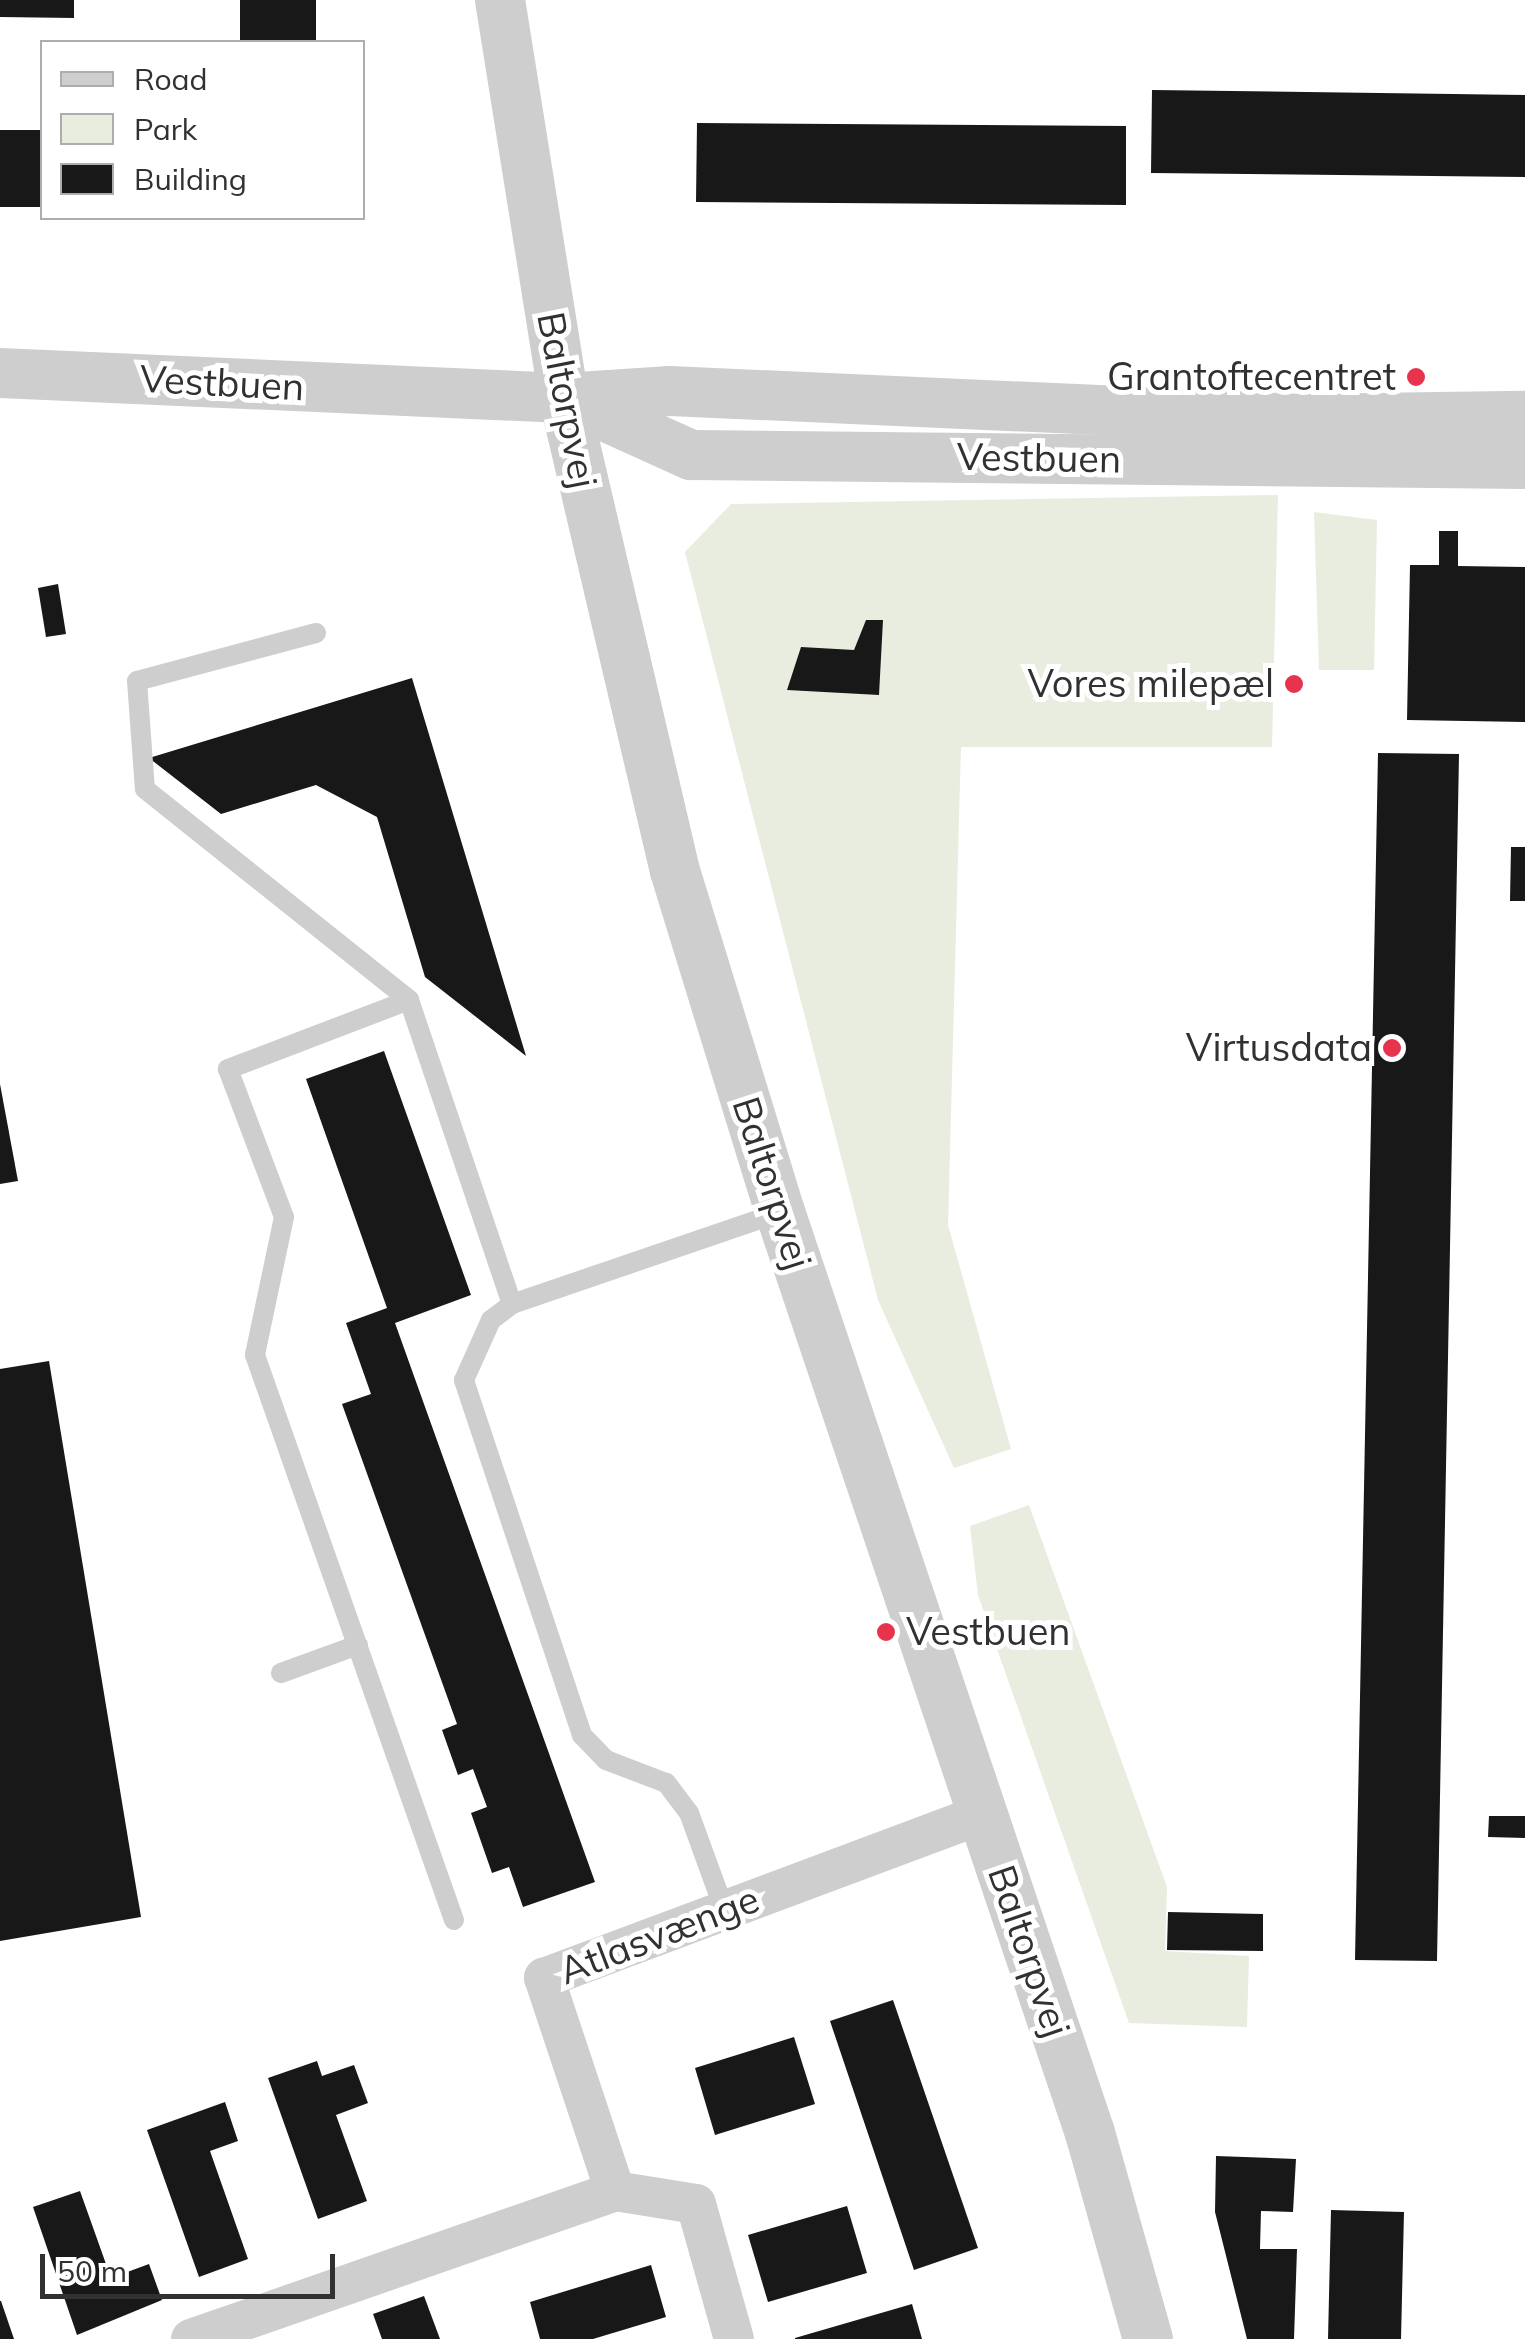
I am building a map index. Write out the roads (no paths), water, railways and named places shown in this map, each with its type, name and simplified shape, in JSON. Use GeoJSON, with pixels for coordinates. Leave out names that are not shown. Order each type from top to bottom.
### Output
{"type":"FeatureCollection","features":[{"type":"Feature","properties":{"kind":"street","name":"Baltorpvej"},"geometry":{"type":"LineString","coordinates":[[500,0],[564,398],[675,871],[780,1212],[983,1814],[1148,2339]]}},
{"type":"Feature","properties":{"kind":"street","name":"Vestbuen"},"geometry":{"type":"LineString","coordinates":[[0,373],[564,398],[670,392],[1300,419],[1525,416]]}},
{"type":"Feature","properties":{"kind":"street","name":"Vestbuen"},"geometry":{"type":"LineString","coordinates":[[564,398],[691,456],[1525,464]]}},
{"type":"Feature","properties":{"kind":"street","name":"Atlasvænge"},"geometry":{"type":"LineString","coordinates":[[614,2192],[544,1978],[983,1814]]}},
{"type":"Feature","properties":{"kind":"street"},"geometry":{"type":"LineString","coordinates":[[191,2339],[614,2192],[696,2204],[734,2339]]}},
{"type":"Feature","properties":{"kind":"lane"},"geometry":{"type":"LineString","coordinates":[[316,633],[137,681],[146,789],[409,1000],[512,1304]]}},
{"type":"Feature","properties":{"kind":"lane"},"geometry":{"type":"LineString","coordinates":[[409,1000],[228,1069],[284,1218],[255,1354],[454,1920]]}},
{"type":"Feature","properties":{"kind":"lane"},"geometry":{"type":"LineString","coordinates":[[724,1909],[689,1814],[666,1783],[606,1760],[582,1734],[469,1414],[464,1380],[490,1320],[512,1304],[780,1212]]}},
{"type":"Feature","properties":{"kind":"lane"},"geometry":{"type":"LineString","coordinates":[[281,1673],[358,1645]]}},
{"type":"Feature","properties":{"kind":"place","name":"Grantoftecentret"},"geometry":{"type":"Point","coordinates":[1416,377]}},
{"type":"Feature","properties":{"kind":"place","name":"Vores milepæl"},"geometry":{"type":"Point","coordinates":[1294,684]}},
{"type":"Feature","properties":{"kind":"place","name":"Virtusdata"},"geometry":{"type":"Point","coordinates":[1392,1048]}},
{"type":"Feature","properties":{"kind":"place","name":"Vestbuen"},"geometry":{"type":"Point","coordinates":[886,1632]}}]}
